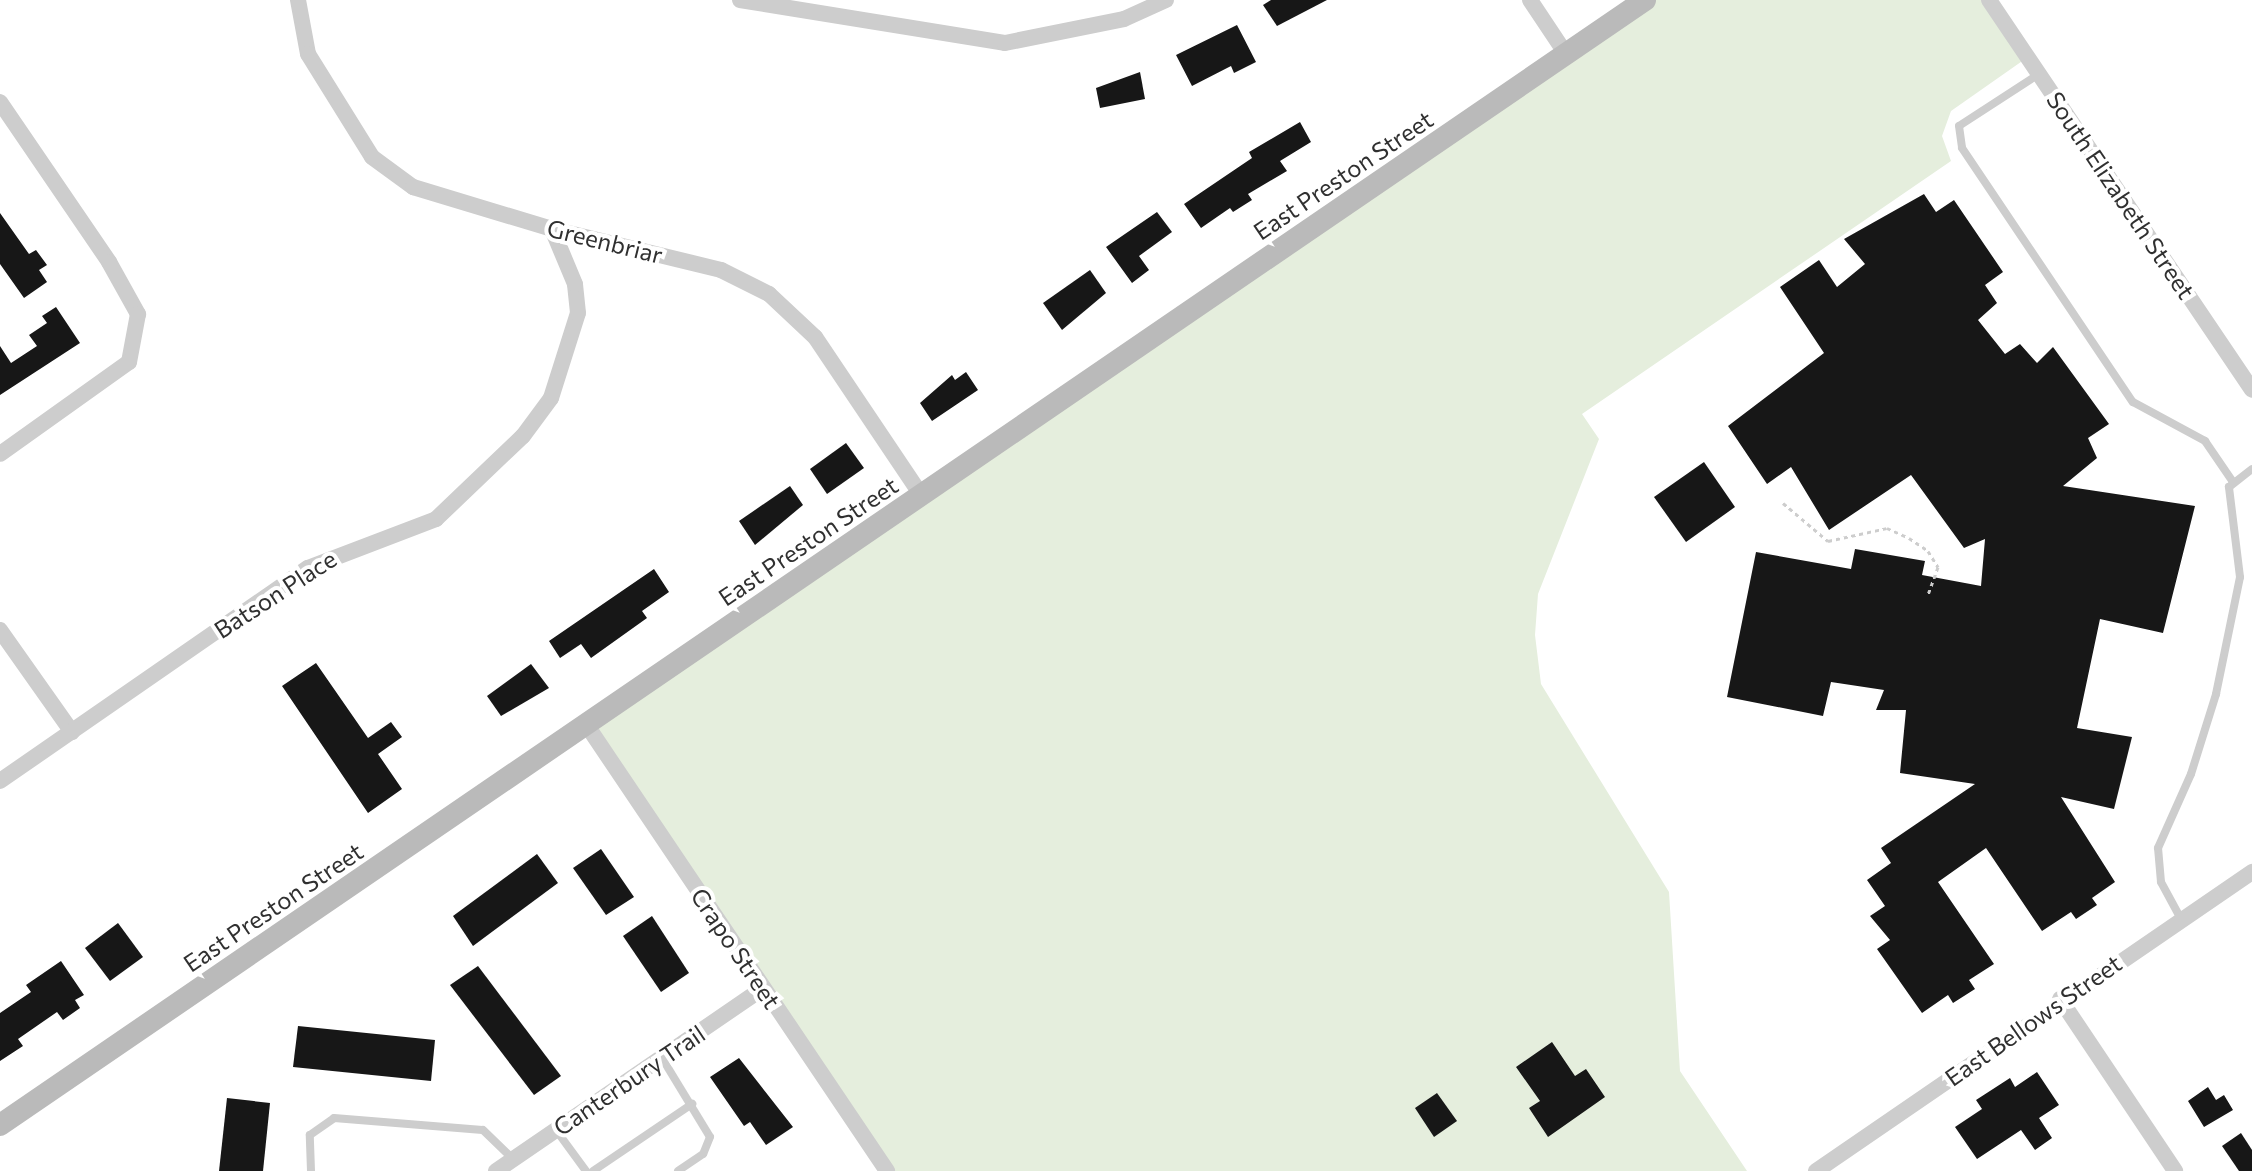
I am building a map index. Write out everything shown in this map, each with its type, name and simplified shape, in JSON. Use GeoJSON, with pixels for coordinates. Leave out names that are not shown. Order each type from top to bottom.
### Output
{"type":"FeatureCollection","features":[{"type":"Feature","properties":{"kind":"street","name":"Greenbriar"},"geometry":{"type":"LineString","coordinates":[[298,0],[308,54],[372,157],[413,187],[552,229],[721,270],[769,294],[815,337],[921,495]]}},
{"type":"Feature","properties":{"kind":"street"},"geometry":{"type":"LineString","coordinates":[[740,0],[1005,43],[1124,19],[1166,0]]}},
{"type":"Feature","properties":{"kind":"street"},"geometry":{"type":"LineString","coordinates":[[1530,0],[1566,54]]}},
{"type":"Feature","properties":{"kind":"street","name":"East Preston Street"},"geometry":{"type":"LineString","coordinates":[[0,1125],[1645,0]]}},
{"type":"Feature","properties":{"kind":"street","name":"South Elizabeth Street"},"geometry":{"type":"LineString","coordinates":[[1989,0],[2252,390]]}},
{"type":"Feature","properties":{"kind":"street"},"geometry":{"type":"LineString","coordinates":[[0,102],[109,262],[138,314],[138,335],[129,362],[0,454]]}},
{"type":"Feature","properties":{"kind":"street","name":"Batson Place"},"geometry":{"type":"LineString","coordinates":[[0,781],[308,568],[436,519],[523,436],[551,398],[578,313],[575,284],[552,229]]}},
{"type":"Feature","properties":{"kind":"street"},"geometry":{"type":"LineString","coordinates":[[0,630],[72,732]]}},
{"type":"Feature","properties":{"kind":"street","name":"Crapo Street"},"geometry":{"type":"LineString","coordinates":[[586,724],[887,1171]]}},
{"type":"Feature","properties":{"kind":"street","name":"East Bellows Street"},"geometry":{"type":"LineString","coordinates":[[1816,1171],[2060,999],[2252,872]]}},
{"type":"Feature","properties":{"kind":"street","name":"Canterbury Trail"},"geometry":{"type":"LineString","coordinates":[[496,1171],[763,988]]}},
{"type":"Feature","properties":{"kind":"street"},"geometry":{"type":"LineString","coordinates":[[2060,999],[2175,1171]]}},
{"type":"Feature","properties":{"kind":"lane"},"geometry":{"type":"LineString","coordinates":[[2039,74],[1959,126],[1958,133],[1984,184],[2133,402],[2205,441],[2233,482]]}},
{"type":"Feature","properties":{"kind":"lane"},"geometry":{"type":"LineString","coordinates":[[2181,919],[2161,882],[2158,848],[2202,746],[2239,589],[2229,487],[2252,469]]}},
{"type":"Feature","properties":{"kind":"lane"},"geometry":{"type":"LineString","coordinates":[[661,1058],[707,1126],[710,1146],[678,1171]]}},
{"type":"Feature","properties":{"kind":"lane"},"geometry":{"type":"LineString","coordinates":[[593,1171],[692,1104]]}},
{"type":"Feature","properties":{"kind":"lane"},"geometry":{"type":"LineString","coordinates":[[311,1171],[310,1135],[334,1118],[483,1130],[513,1159]]}},
{"type":"Feature","properties":{"kind":"lane"},"geometry":{"type":"LineString","coordinates":[[556,1130],[586,1171]]}},
{"type":"Feature","properties":{"kind":"path"},"geometry":{"type":"LineString","coordinates":[[1783,503],[1828,541],[1887,528],[1909,538],[1928,551],[1938,567],[1928,595]]}},
{"type":"Feature","properties":{"kind":"green space"},"geometry":{"type":"Polygon","coordinates":[[[1645,0],[1989,0],[2028,57],[1951,111],[1942,136],[1951,161],[1582,414],[1599,439],[1538,594],[1535,635],[1541,684],[1669,892],[1680,1071],[1747,1171],[887,1171],[586,724],[1645,0]]]}},
{"type":"Feature","properties":{"kind":"building"},"geometry":{"type":"Polygon","coordinates":[[[1271,0],[1327,0],[1277,26],[1263,5],[1271,0]]]}},
{"type":"Feature","properties":{"kind":"building"},"geometry":{"type":"Polygon","coordinates":[[[1237,25],[1256,62],[1234,73],[1231,66],[1192,86],[1176,55],[1237,25]]]}},
{"type":"Feature","properties":{"kind":"building"},"geometry":{"type":"Polygon","coordinates":[[[1140,72],[1145,99],[1100,108],[1096,88],[1140,72]]]}},
{"type":"Feature","properties":{"kind":"building"},"geometry":{"type":"Polygon","coordinates":[[[1300,122],[1311,142],[1280,161],[1287,171],[1248,194],[1252,200],[1233,212],[1230,208],[1201,228],[1184,204],[1252,158],[1249,152],[1300,122]]]}},
{"type":"Feature","properties":{"kind":"building"},"geometry":{"type":"Polygon","coordinates":[[[1924,194],[1936,212],[1954,200],[2003,272],[1985,285],[1997,303],[1978,320],[2005,354],[2020,344],[2037,363],[2053,347],[2109,424],[2088,438],[2097,458],[2063,486],[2195,506],[2163,633],[2100,619],[2077,728],[2132,737],[2114,809],[2061,797],[2115,882],[2092,898],[2097,905],[2076,919],[2071,912],[2042,931],[1986,848],[1938,882],[1994,964],[1969,980],[1975,989],[1953,1003],[1948,995],[1922,1013],[1877,949],[1890,940],[1870,916],[1885,906],[1867,880],[1891,863],[1881,848],[1975,784],[1900,773],[1906,710],[1876,710],[1884,690],[1831,682],[1823,716],[1727,697],[1756,552],[1851,569],[1855,549],[1925,561],[1922,575],[1981,586],[1985,539],[1964,548],[1911,475],[1829,530],[1791,467],[1767,484],[1728,426],[1824,353],[1780,287],[1819,260],[1837,287],[1865,264],[1844,239],[1924,194]]]}},
{"type":"Feature","properties":{"kind":"building"},"geometry":{"type":"Polygon","coordinates":[[[1157,212],[1172,232],[1139,256],[1149,270],[1132,283],[1106,247],[1157,212]]]}},
{"type":"Feature","properties":{"kind":"building"},"geometry":{"type":"Polygon","coordinates":[[[0,213],[29,254],[36,250],[47,265],[39,270],[47,282],[24,298],[0,264],[0,213]]]}},
{"type":"Feature","properties":{"kind":"building"},"geometry":{"type":"Polygon","coordinates":[[[1090,270],[1106,293],[1062,330],[1043,303],[1090,270]]]}},
{"type":"Feature","properties":{"kind":"building"},"geometry":{"type":"Polygon","coordinates":[[[56,307],[80,343],[0,395],[0,346],[11,363],[37,346],[29,335],[47,323],[42,316],[56,307]]]}},
{"type":"Feature","properties":{"kind":"building"},"geometry":{"type":"Polygon","coordinates":[[[966,372],[978,390],[932,421],[920,403],[952,375],[955,380],[966,372]]]}},
{"type":"Feature","properties":{"kind":"building"},"geometry":{"type":"Polygon","coordinates":[[[846,443],[864,468],[827,494],[810,469],[846,443]]]}},
{"type":"Feature","properties":{"kind":"building"},"geometry":{"type":"Polygon","coordinates":[[[1704,462],[1735,507],[1686,542],[1654,497],[1704,462]]]}},
{"type":"Feature","properties":{"kind":"building"},"geometry":{"type":"Polygon","coordinates":[[[790,486],[803,505],[755,545],[739,521],[790,486]]]}},
{"type":"Feature","properties":{"kind":"building"},"geometry":{"type":"Polygon","coordinates":[[[654,569],[669,592],[642,611],[647,618],[591,658],[581,644],[560,658],[549,641],[654,569]]]}},
{"type":"Feature","properties":{"kind":"building"},"geometry":{"type":"Polygon","coordinates":[[[316,663],[368,738],[391,722],[402,737],[378,754],[402,789],[368,813],[282,686],[316,663]]]}},
{"type":"Feature","properties":{"kind":"building"},"geometry":{"type":"Polygon","coordinates":[[[531,664],[549,688],[501,716],[487,696],[531,664]]]}},
{"type":"Feature","properties":{"kind":"building"},"geometry":{"type":"Polygon","coordinates":[[[601,849],[634,897],[606,915],[573,868],[601,849]]]}},
{"type":"Feature","properties":{"kind":"building"},"geometry":{"type":"Polygon","coordinates":[[[537,854],[558,883],[473,946],[453,916],[537,854]]]}},
{"type":"Feature","properties":{"kind":"building"},"geometry":{"type":"Polygon","coordinates":[[[652,916],[689,973],[661,992],[623,936],[652,916]]]}},
{"type":"Feature","properties":{"kind":"building"},"geometry":{"type":"Polygon","coordinates":[[[118,923],[143,957],[110,981],[85,948],[118,923]]]}},
{"type":"Feature","properties":{"kind":"building"},"geometry":{"type":"Polygon","coordinates":[[[61,961],[84,995],[75,1000],[80,1008],[63,1020],[57,1012],[18,1039],[23,1046],[0,1061],[0,1013],[31,992],[26,985],[61,961]]]}},
{"type":"Feature","properties":{"kind":"building"},"geometry":{"type":"Polygon","coordinates":[[[478,966],[561,1076],[534,1095],[450,985],[478,966]]]}},
{"type":"Feature","properties":{"kind":"building"},"geometry":{"type":"Polygon","coordinates":[[[298,1026],[435,1040],[431,1081],[293,1067],[298,1026]]]}},
{"type":"Feature","properties":{"kind":"building"},"geometry":{"type":"Polygon","coordinates":[[[1552,1042],[1575,1076],[1586,1069],[1605,1097],[1548,1137],[1529,1108],[1540,1101],[1516,1067],[1552,1042]]]}},
{"type":"Feature","properties":{"kind":"building"},"geometry":{"type":"Polygon","coordinates":[[[739,1058],[793,1127],[766,1145],[750,1122],[744,1126],[710,1077],[739,1058]]]}},
{"type":"Feature","properties":{"kind":"building"},"geometry":{"type":"Polygon","coordinates":[[[2037,1072],[2059,1105],[2039,1118],[2052,1138],[2035,1150],[2021,1130],[1977,1159],[1955,1127],[1982,1109],[1976,1100],[2010,1078],[2015,1087],[2037,1072]]]}},
{"type":"Feature","properties":{"kind":"building"},"geometry":{"type":"Polygon","coordinates":[[[2208,1087],[2216,1100],[2224,1095],[2233,1110],[2204,1127],[2188,1101],[2208,1087]]]}},
{"type":"Feature","properties":{"kind":"building"},"geometry":{"type":"Polygon","coordinates":[[[1437,1093],[1457,1121],[1434,1137],[1415,1108],[1437,1093]]]}},
{"type":"Feature","properties":{"kind":"building"},"geometry":{"type":"Polygon","coordinates":[[[227,1098],[270,1103],[263,1171],[219,1171],[227,1098]]]}},
{"type":"Feature","properties":{"kind":"building"},"geometry":{"type":"Polygon","coordinates":[[[2241,1133],[2252,1150],[2252,1171],[2239,1171],[2222,1146],[2241,1133]]]}}]}
